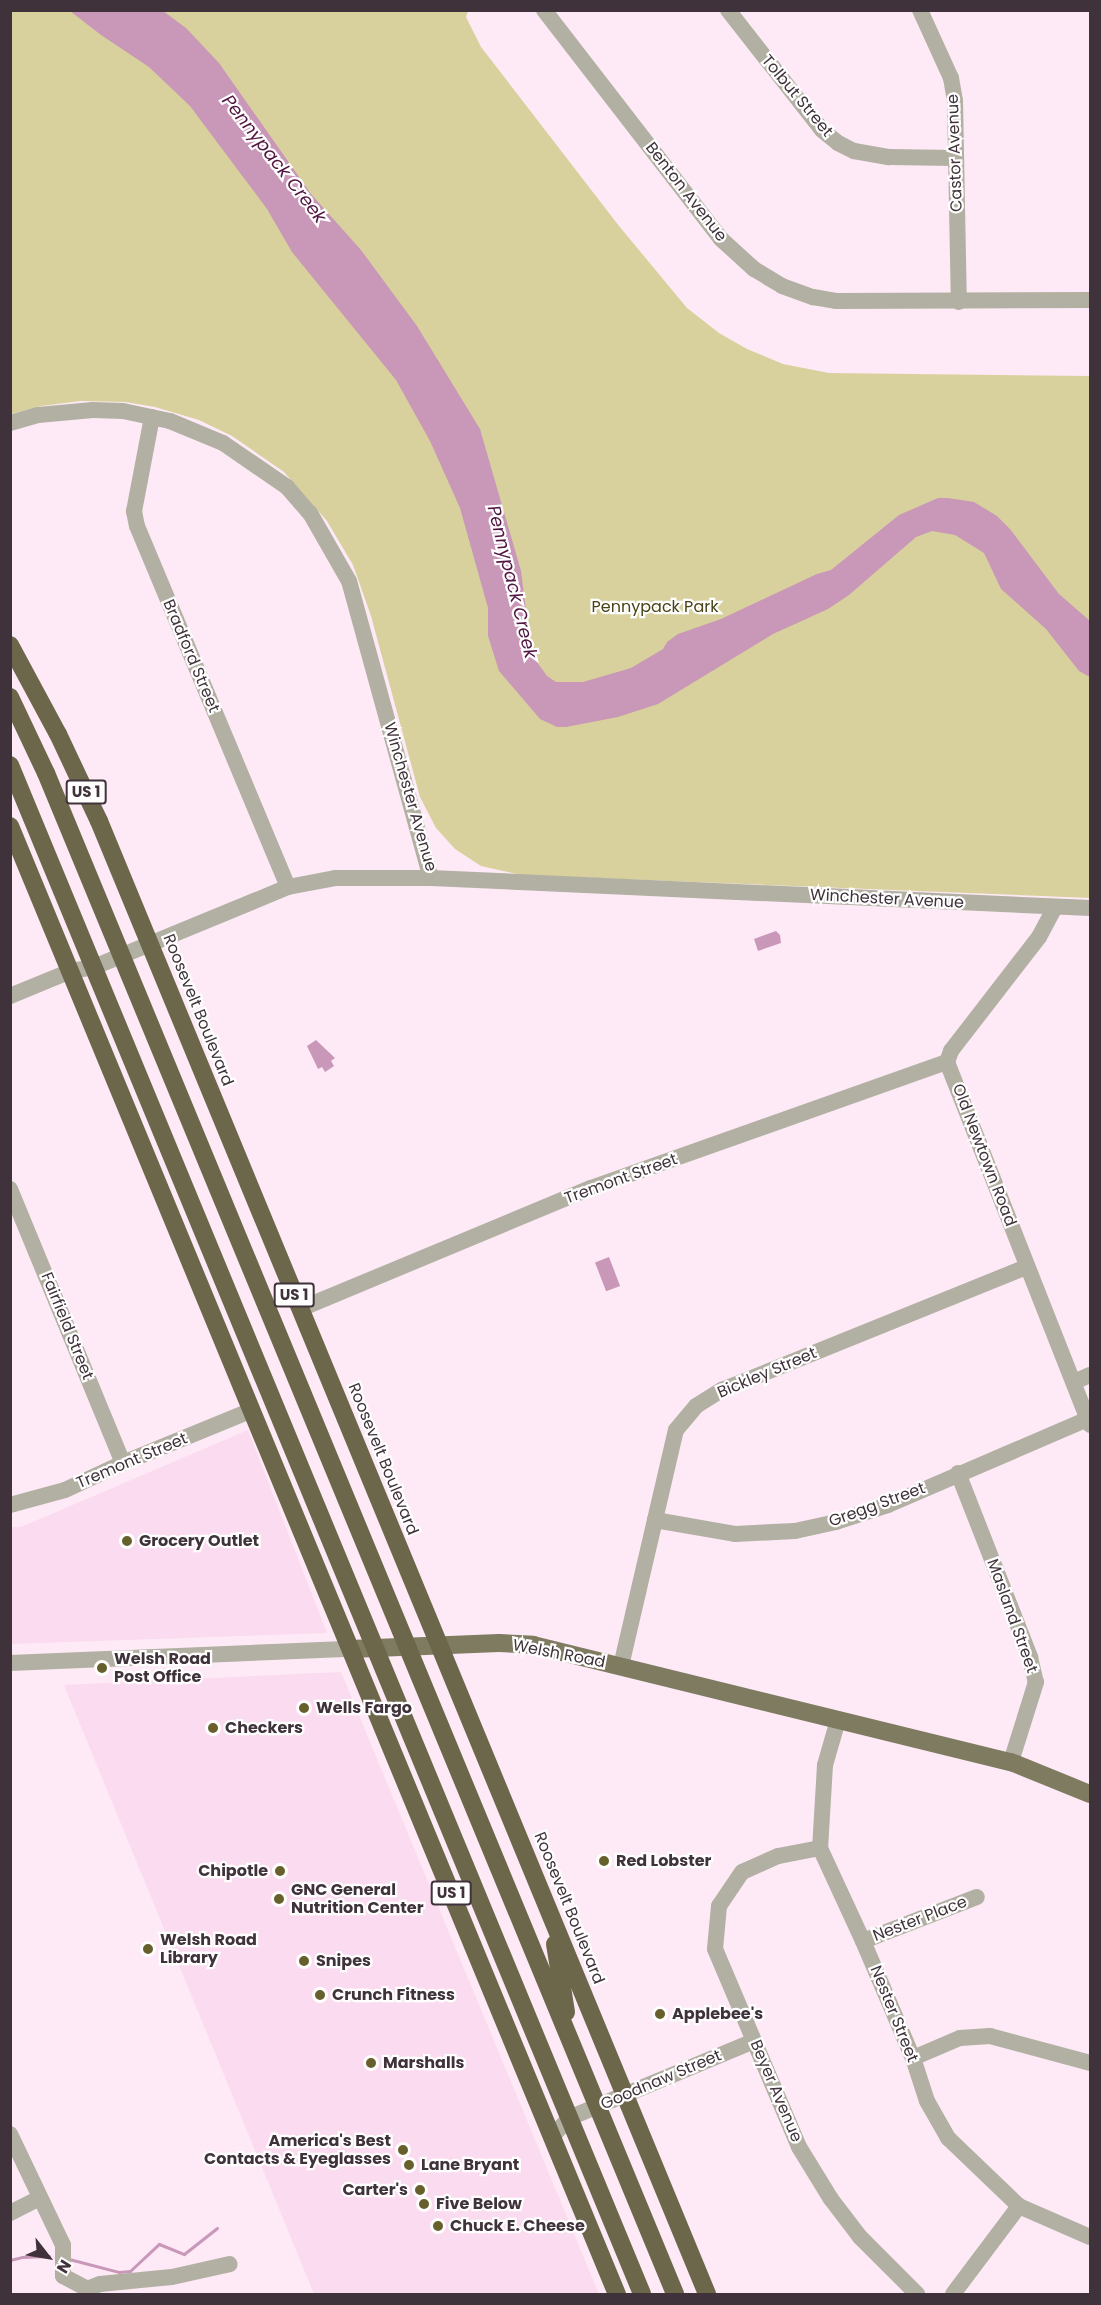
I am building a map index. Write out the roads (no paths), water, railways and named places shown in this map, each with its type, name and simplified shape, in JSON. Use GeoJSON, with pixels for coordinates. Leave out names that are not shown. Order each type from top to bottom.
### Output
{"type":"FeatureCollection","features":[{"type":"Feature","properties":{"kind":"highway","name":"Roosevelt Boulevard"},"geometry":{"type":"LineString","coordinates":[[10,645],[72,762],[150,944],[707,2295]]}},
{"type":"Feature","properties":{"kind":"highway","name":"US 1"},"geometry":{"type":"LineString","coordinates":[[10,697],[46,773],[675,2295]]}},
{"type":"Feature","properties":{"kind":"highway","name":"US 1"},"geometry":{"type":"LineString","coordinates":[[10,765],[642,2295]]}},
{"type":"Feature","properties":{"kind":"highway","name":"US 1"},"geometry":{"type":"LineString","coordinates":[[10,826],[617,2295]]}},
{"type":"Feature","properties":{"kind":"highway"},"geometry":{"type":"LineString","coordinates":[[477,1895],[495,2000]]}},
{"type":"Feature","properties":{"kind":"highway"},"geometry":{"type":"LineString","coordinates":[[550,1912],[571,2043]]}},
{"type":"Feature","properties":{"kind":"main road","name":"Welsh Road"},"geometry":{"type":"LineString","coordinates":[[351,1649],[518,1643],[621,1666],[1011,1762],[1090,1794]]}},
{"type":"Feature","properties":{"kind":"street","name":"Benton Avenue"},"geometry":{"type":"LineString","coordinates":[[544,10],[721,239],[754,269],[782,286],[813,297],[836,301],[1090,300]]}},
{"type":"Feature","properties":{"kind":"street","name":"Tolbut Street"},"geometry":{"type":"LineString","coordinates":[[728,10],[822,130],[838,143],[854,151],[889,157],[955,158]]}},
{"type":"Feature","properties":{"kind":"street","name":"Castor Avenue"},"geometry":{"type":"LineString","coordinates":[[920,10],[951,78],[957,129],[955,158],[959,302]]}},
{"type":"Feature","properties":{"kind":"street","name":"Winchester Avenue"},"geometry":{"type":"LineString","coordinates":[[10,423],[67,410],[123,411],[152,417],[186,426],[223,443],[287,487],[310,513],[349,581],[431,878],[1090,908]]}},
{"type":"Feature","properties":{"kind":"street","name":"Bradford Street"},"geometry":{"type":"LineString","coordinates":[[152,417],[135,511],[137,526],[288,887]]}},
{"type":"Feature","properties":{"kind":"street"},"geometry":{"type":"LineString","coordinates":[[10,1008],[73,976],[288,887],[336,878],[431,878]]}},
{"type":"Feature","properties":{"kind":"street","name":"Old Newtown Road"},"geometry":{"type":"LineString","coordinates":[[1055,907],[1039,937],[951,1051],[947,1062],[1089,1422]]}},
{"type":"Feature","properties":{"kind":"street"},"geometry":{"type":"LineString","coordinates":[[10,996],[73,976]]}},
{"type":"Feature","properties":{"kind":"street","name":"Tremont Street"},"geometry":{"type":"LineString","coordinates":[[300,1309],[591,1188],[947,1062]]}},
{"type":"Feature","properties":{"kind":"street","name":"Fairfield Street"},"geometry":{"type":"LineString","coordinates":[[10,1189],[123,1463]]}},
{"type":"Feature","properties":{"kind":"street","name":"Bickley Street"},"geometry":{"type":"LineString","coordinates":[[621,1666],[675,1430],[696,1406],[722,1390],[1027,1267]]}},
{"type":"Feature","properties":{"kind":"street"},"geometry":{"type":"LineString","coordinates":[[1074,1382],[1090,1376]]}},
{"type":"Feature","properties":{"kind":"street","name":"Tremont Street"},"geometry":{"type":"LineString","coordinates":[[10,1505],[66,1490],[123,1463],[252,1410]]}},
{"type":"Feature","properties":{"kind":"street","name":"Gregg Street"},"geometry":{"type":"LineString","coordinates":[[655,1520],[735,1534],[795,1531],[836,1522],[888,1505],[958,1473],[1089,1422]]}},
{"type":"Feature","properties":{"kind":"street","name":"Masland Street"},"geometry":{"type":"LineString","coordinates":[[958,1473],[1030,1657],[1036,1682],[1011,1762]]}},
{"type":"Feature","properties":{"kind":"street","name":"Welsh Road"},"geometry":{"type":"LineString","coordinates":[[10,1663],[351,1649]]}},
{"type":"Feature","properties":{"kind":"street","name":"Nester Street"},"geometry":{"type":"LineString","coordinates":[[838,1720],[825,1765],[820,1848],[913,2058],[927,2101],[948,2138],[1018,2206],[1090,2237]]}},
{"type":"Feature","properties":{"kind":"street","name":"Beyer Avenue"},"geometry":{"type":"LineString","coordinates":[[820,1848],[778,1856],[742,1872],[719,1906],[715,1949],[799,2147],[831,2199],[860,2237],[917,2295]]}},
{"type":"Feature","properties":{"kind":"street","name":"Nester Place"},"geometry":{"type":"LineString","coordinates":[[863,1941],[977,1897]]}},
{"type":"Feature","properties":{"kind":"street"},"geometry":{"type":"LineString","coordinates":[[913,2058],[960,2038],[990,2036],[1090,2063]]}},
{"type":"Feature","properties":{"kind":"street","name":"Goodnaw Street"},"geometry":{"type":"LineString","coordinates":[[544,2118],[569,2118],[754,2041]]}},
{"type":"Feature","properties":{"kind":"street","name":"Goodnaw Street"},"geometry":{"type":"LineString","coordinates":[[552,2137],[569,2118]]}},
{"type":"Feature","properties":{"kind":"street"},"geometry":{"type":"LineString","coordinates":[[10,2134],[63,2245],[63,2276],[88,2292],[99,2284],[172,2277],[230,2264]]}},
{"type":"Feature","properties":{"kind":"street"},"geometry":{"type":"LineString","coordinates":[[10,2213],[39,2198]]}},
{"type":"Feature","properties":{"kind":"street"},"geometry":{"type":"LineString","coordinates":[[952,2295],[1018,2206]]}},
{"type":"Feature","properties":{"kind":"water","name":"Pennypack Creek"},"geometry":{"type":"Polygon","coordinates":[[[70,11],[163,11],[186,28],[219,63],[311,194],[361,250],[417,326],[480,429],[521,571],[534,658],[547,676],[556,682],[583,682],[631,668],[663,649],[667,642],[678,634],[721,619],[817,574],[831,570],[899,515],[938,498],[974,502],[997,516],[1010,529],[1059,594],[1090,621],[1090,677],[1079,671],[1046,629],[1001,589],[984,553],[955,535],[932,531],[916,537],[849,595],[828,609],[773,634],[658,704],[618,717],[566,727],[557,727],[540,719],[499,671],[488,636],[488,608],[460,508],[430,441],[396,380],[292,252],[267,209],[190,106],[149,67],[70,11]]]}},
{"type":"Feature","properties":{"kind":"water"},"geometry":{"type":"Polygon","coordinates":[[[776,931],[780,935],[781,943],[758,951],[754,939],[776,931]]]}},
{"type":"Feature","properties":{"kind":"water"},"geometry":{"type":"Polygon","coordinates":[[[316,1040],[335,1058],[331,1061],[334,1066],[325,1072],[322,1067],[318,1069],[307,1046],[316,1040]]]}},
{"type":"Feature","properties":{"kind":"water"},"geometry":{"type":"Polygon","coordinates":[[[609,1257],[620,1286],[606,1291],[595,1262],[609,1257]]]}},
{"type":"Feature","properties":{"kind":"waterway"},"geometry":{"type":"LineString","coordinates":[[69,2259],[119,2272],[130,2271],[159,2244],[184,2254],[217,2228]]}},
{"type":"Feature","properties":{"kind":"waterway"},"geometry":{"type":"LineString","coordinates":[[10,2260],[49,2256]]}},
{"type":"Feature","properties":{"kind":"place","name":"Grocery Outlet"},"geometry":{"type":"Point","coordinates":[127,1541]}},
{"type":"Feature","properties":{"kind":"place","name":"Welsh Road Post Office"},"geometry":{"type":"Point","coordinates":[102,1668]}},
{"type":"Feature","properties":{"kind":"place","name":"Wells Fargo"},"geometry":{"type":"Point","coordinates":[304,1708]}},
{"type":"Feature","properties":{"kind":"place","name":"Checkers"},"geometry":{"type":"Point","coordinates":[213,1728]}},
{"type":"Feature","properties":{"kind":"place","name":"Red Lobster"},"geometry":{"type":"Point","coordinates":[604,1861]}},
{"type":"Feature","properties":{"kind":"place","name":"Chipotle"},"geometry":{"type":"Point","coordinates":[280,1871]}},
{"type":"Feature","properties":{"kind":"place","name":"GNC General Nutrition Center"},"geometry":{"type":"Point","coordinates":[279,1899]}},
{"type":"Feature","properties":{"kind":"place","name":"Welsh Road Library"},"geometry":{"type":"Point","coordinates":[148,1949]}},
{"type":"Feature","properties":{"kind":"place","name":"Snipes"},"geometry":{"type":"Point","coordinates":[304,1961]}},
{"type":"Feature","properties":{"kind":"place","name":"Crunch Fitness"},"geometry":{"type":"Point","coordinates":[320,1995]}},
{"type":"Feature","properties":{"kind":"place","name":"Applebee's"},"geometry":{"type":"Point","coordinates":[660,2014]}},
{"type":"Feature","properties":{"kind":"place","name":"Marshalls"},"geometry":{"type":"Point","coordinates":[371,2063]}},
{"type":"Feature","properties":{"kind":"place","name":"America's Best Contacts & Eyeglasses"},"geometry":{"type":"Point","coordinates":[403,2150]}},
{"type":"Feature","properties":{"kind":"place","name":"Lane Bryant"},"geometry":{"type":"Point","coordinates":[409,2165]}},
{"type":"Feature","properties":{"kind":"place","name":"Carter's"},"geometry":{"type":"Point","coordinates":[420,2190]}},
{"type":"Feature","properties":{"kind":"place","name":"Five Below"},"geometry":{"type":"Point","coordinates":[424,2204]}},
{"type":"Feature","properties":{"kind":"place","name":"Chuck E. Cheese"},"geometry":{"type":"Point","coordinates":[438,2226]}},
{"type":"Feature","properties":{"kind":"park label","name":"Pennypack Park"},"geometry":{"type":"Point","coordinates":[655,607]}}]}
